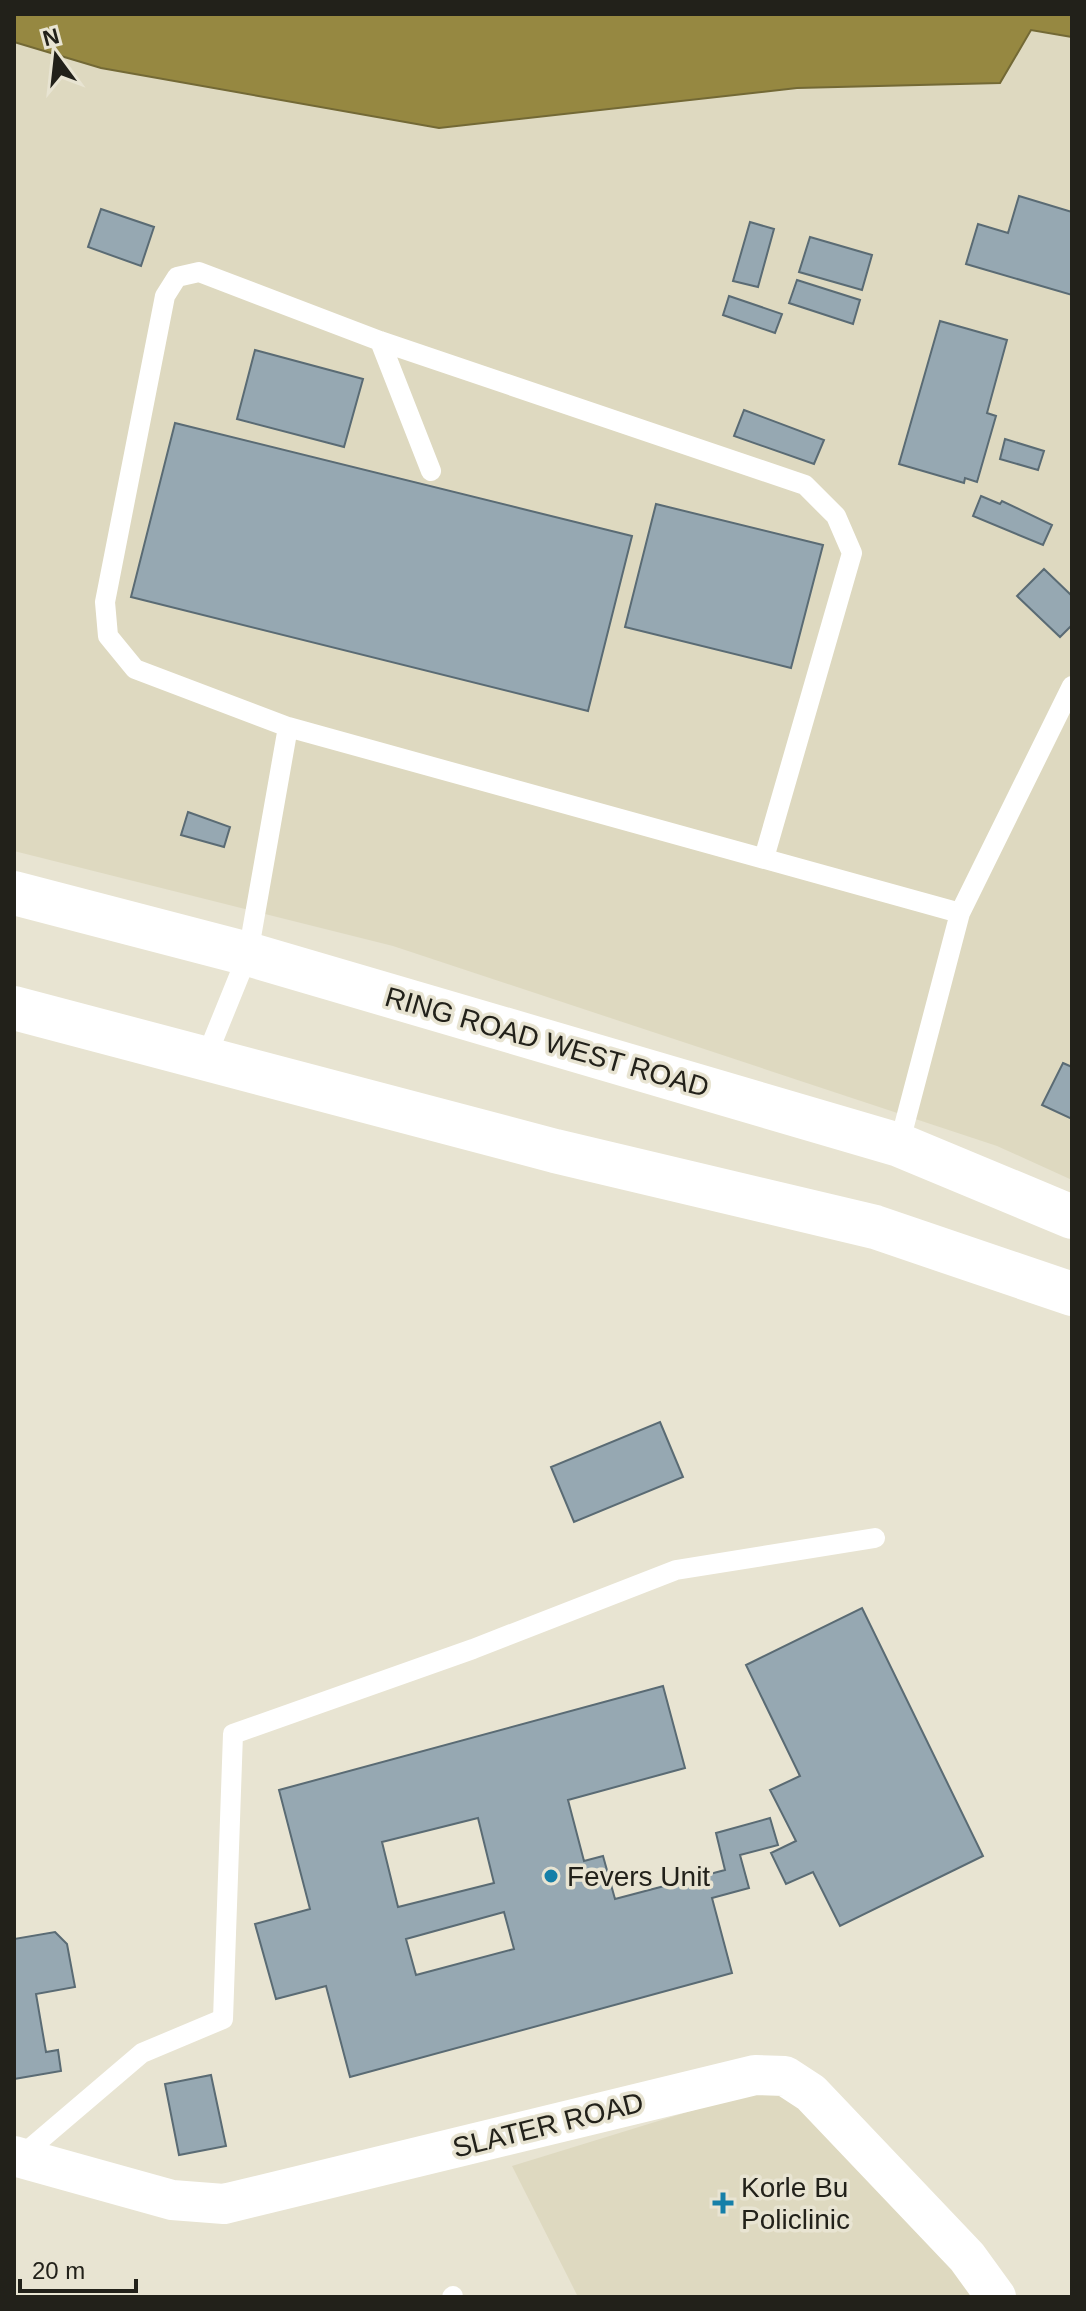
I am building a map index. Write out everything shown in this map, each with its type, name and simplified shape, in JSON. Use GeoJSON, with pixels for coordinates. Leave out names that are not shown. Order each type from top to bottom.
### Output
{"type":"FeatureCollection","features":[{"type":"Feature","properties":{"kind":"main road","name":"RING ROAD WEST ROAD"},"geometry":{"type":"LineString","coordinates":[[14,893],[248,954],[899,1145],[1072,1217]]}},
{"type":"Feature","properties":{"kind":"main road"},"geometry":{"type":"LineString","coordinates":[[14,1008],[555,1151],[875,1227],[1072,1294]]}},
{"type":"Feature","properties":{"kind":"street","name":"SLATER ROAD"},"geometry":{"type":"LineString","coordinates":[[17,2157],[172,2200],[224,2204],[755,2075],[785,2076],[811,2093],[967,2257],[996,2297]]}},
{"type":"Feature","properties":{"kind":"lane"},"geometry":{"type":"LineString","coordinates":[[764,858],[852,553],[836,516],[805,485],[380,341],[199,272],[177,277],[165,296],[105,602],[108,636],[135,669],[288,727],[960,913]]}},
{"type":"Feature","properties":{"kind":"lane"},"geometry":{"type":"LineString","coordinates":[[380,341],[431,471]]}},
{"type":"Feature","properties":{"kind":"lane"},"geometry":{"type":"LineString","coordinates":[[899,1145],[960,913],[1072,686]]}},
{"type":"Feature","properties":{"kind":"lane"},"geometry":{"type":"LineString","coordinates":[[205,1060],[248,954],[288,727]]}},
{"type":"Feature","properties":{"kind":"lane"},"geometry":{"type":"LineString","coordinates":[[17,2157],[142,2053],[223,2019],[233,1734],[473,1649],[676,1570],[875,1538]]}},
{"type":"Feature","properties":{"kind":"shaded area"},"geometry":{"type":"Polygon","coordinates":[[[14,14],[1072,14],[1072,37],[1031,30],[1000,83],[797,88],[439,128],[101,68],[14,42],[14,14]]]}},
{"type":"Feature","properties":{"kind":"shaded area"},"geometry":{"type":"Polygon","coordinates":[[[1031,29],[1072,37],[1072,1180],[997,1146],[393,946],[14,851],[14,42],[101,68],[797,88],[1000,83],[1031,29]]]}},
{"type":"Feature","properties":{"kind":"shaded area","name":"Korle Bu Policlinic"},"geometry":{"type":"Polygon","coordinates":[[[772,2086],[961,2241],[997,2297],[578,2297],[512,2166],[772,2086]]]}},
{"type":"Feature","properties":{"kind":"building"},"geometry":{"type":"Polygon","coordinates":[[[1019,196],[1072,212],[1072,295],[966,264],[978,224],[1008,233],[1019,196]]]}},
{"type":"Feature","properties":{"kind":"building"},"geometry":{"type":"Polygon","coordinates":[[[101,209],[154,227],[141,266],[88,247],[101,209]]]}},
{"type":"Feature","properties":{"kind":"building"},"geometry":{"type":"Polygon","coordinates":[[[750,222],[774,229],[758,287],[733,281],[750,222]]]}},
{"type":"Feature","properties":{"kind":"building"},"geometry":{"type":"Polygon","coordinates":[[[810,237],[872,255],[862,290],[799,272],[810,237]]]}},
{"type":"Feature","properties":{"kind":"building"},"geometry":{"type":"Polygon","coordinates":[[[797,280],[860,300],[853,324],[789,303],[797,280]]]}},
{"type":"Feature","properties":{"kind":"building"},"geometry":{"type":"Polygon","coordinates":[[[729,296],[782,314],[775,333],[723,315],[729,296]]]}},
{"type":"Feature","properties":{"kind":"building"},"geometry":{"type":"Polygon","coordinates":[[[940,321],[1007,340],[987,413],[996,416],[977,482],[965,478],[964,483],[899,464],[940,321]]]}},
{"type":"Feature","properties":{"kind":"building"},"geometry":{"type":"Polygon","coordinates":[[[255,350],[363,379],[344,447],[237,419],[255,350]]]}},
{"type":"Feature","properties":{"kind":"building"},"geometry":{"type":"Polygon","coordinates":[[[744,410],[824,440],[814,464],[734,436],[744,410]]]}},
{"type":"Feature","properties":{"kind":"building"},"geometry":{"type":"Polygon","coordinates":[[[175,423],[632,536],[588,711],[131,597],[175,423]]]}},
{"type":"Feature","properties":{"kind":"building"},"geometry":{"type":"Polygon","coordinates":[[[1005,439],[1044,451],[1038,470],[1000,459],[1005,439]]]}},
{"type":"Feature","properties":{"kind":"building"},"geometry":{"type":"Polygon","coordinates":[[[981,496],[1000,504],[1002,501],[1052,525],[1043,545],[973,516],[981,496]]]}},
{"type":"Feature","properties":{"kind":"building"},"geometry":{"type":"Polygon","coordinates":[[[656,504],[823,545],[791,668],[625,627],[656,504]]]}},
{"type":"Feature","properties":{"kind":"building"},"geometry":{"type":"Polygon","coordinates":[[[1044,569],[1072,596],[1072,625],[1060,637],[1017,596],[1044,569]]]}},
{"type":"Feature","properties":{"kind":"building"},"geometry":{"type":"Polygon","coordinates":[[[188,812],[230,827],[224,847],[181,835],[188,812]]]}},
{"type":"Feature","properties":{"kind":"building"},"geometry":{"type":"Polygon","coordinates":[[[1063,1063],[1072,1067],[1072,1119],[1042,1105],[1063,1063]]]}},
{"type":"Feature","properties":{"kind":"building"},"geometry":{"type":"Polygon","coordinates":[[[660,1422],[683,1477],[574,1522],[551,1467],[660,1422]]]}},
{"type":"Feature","properties":{"kind":"building"},"geometry":{"type":"Polygon","coordinates":[[[862,1608],[983,1856],[840,1926],[813,1872],[786,1884],[771,1853],[796,1841],[770,1790],[800,1776],[746,1665],[862,1608]]]}},
{"type":"Feature","properties":{"kind":"building","name":"Fevers Unit"},"geometry":{"type":"Polygon","coordinates":[[[663,1686],[685,1768],[568,1800],[584,1861],[603,1856],[615,1899],[725,1870],[716,1833],[770,1818],[778,1845],[740,1855],[749,1888],[712,1898],[732,1973],[350,2077],[326,1986],[276,1999],[255,1924],[310,1909],[279,1790],[663,1686]],[[478,1818],[382,1842],[398,1907],[494,1883],[478,1818]],[[504,1912],[406,1939],[416,1975],[514,1949],[504,1912]]]}},
{"type":"Feature","properties":{"kind":"building"},"geometry":{"type":"Polygon","coordinates":[[[55,1932],[67,1944],[75,1987],[36,1994],[46,2052],[58,2050],[61,2071],[14,2079],[14,1939],[55,1932]]]}},
{"type":"Feature","properties":{"kind":"building"},"geometry":{"type":"Polygon","coordinates":[[[211,2075],[226,2146],[179,2155],[165,2084],[211,2075]]]}},
{"type":"Feature","properties":{"kind":"place","name":"Fevers Unit"},"geometry":{"type":"Point","coordinates":[551,1876]}},
{"type":"Feature","properties":{"kind":"place","name":"Korle Bu Policlinic"},"geometry":{"type":"Point","coordinates":[723,2203]}}]}
